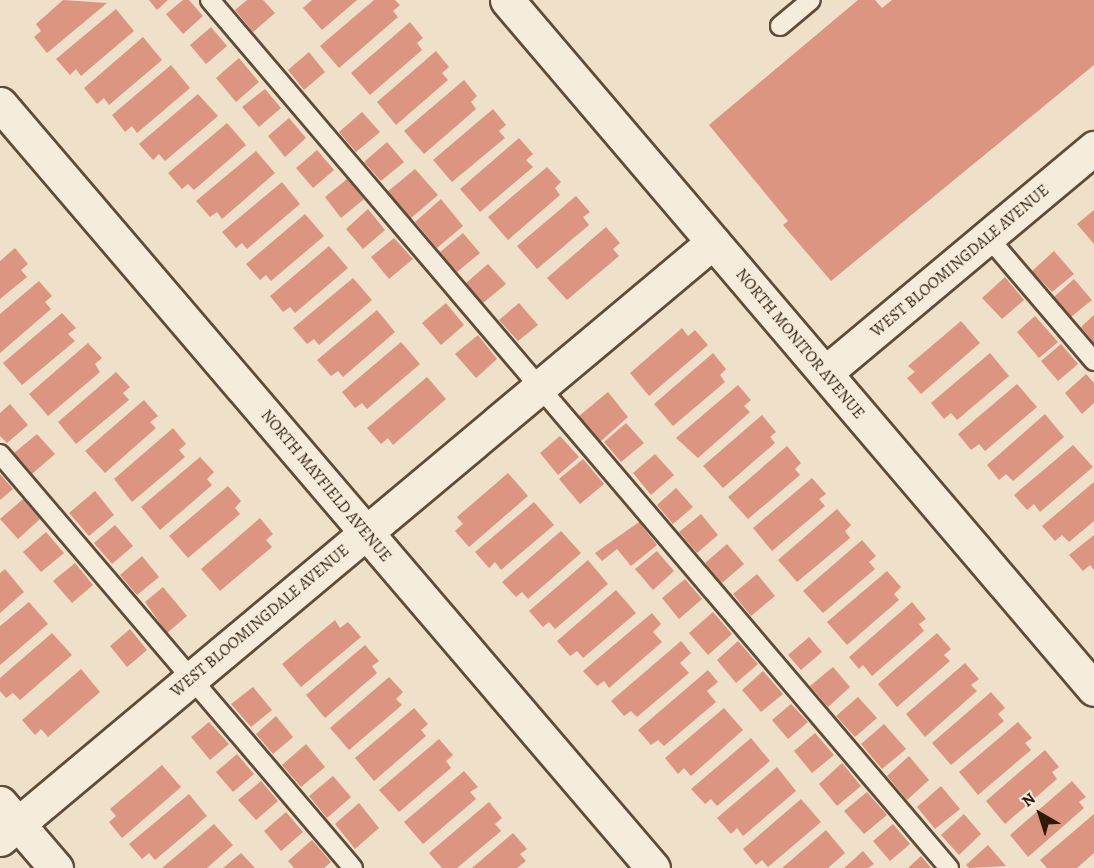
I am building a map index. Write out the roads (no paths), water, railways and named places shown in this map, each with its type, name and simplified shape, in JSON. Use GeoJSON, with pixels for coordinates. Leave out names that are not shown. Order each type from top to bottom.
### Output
{"type":"FeatureCollection","features":[{"type":"Feature","properties":{"kind":"street","name":"NORTH MONITOR AVENUE"},"geometry":{"type":"LineString","coordinates":[[507,0],[1094,689]]}},
{"type":"Feature","properties":{"kind":"street","name":"NORTH MAYFIELD AVENUE"},"geometry":{"type":"LineString","coordinates":[[0,104],[653,868]]}},
{"type":"Feature","properties":{"kind":"street","name":"WEST BLOOMINGDALE AVENUE"},"geometry":{"type":"LineString","coordinates":[[825,373],[1094,148]]}},
{"type":"Feature","properties":{"kind":"street","name":"WEST BLOOMINGDALE AVENUE"},"geometry":{"type":"LineString","coordinates":[[6,822],[191,678],[713,242]]}},
{"type":"Feature","properties":{"kind":"street"},"geometry":{"type":"LineString","coordinates":[[6,822],[56,868]]}},
{"type":"Feature","properties":{"kind":"lane"},"geometry":{"type":"LineString","coordinates":[[210,0],[949,868]]}},
{"type":"Feature","properties":{"kind":"lane"},"geometry":{"type":"LineString","coordinates":[[780,26],[811,0]]}},
{"type":"Feature","properties":{"kind":"lane"},"geometry":{"type":"LineString","coordinates":[[988,237],[1094,361]]}},
{"type":"Feature","properties":{"kind":"lane"},"geometry":{"type":"LineString","coordinates":[[0,453],[353,868]]}}]}
